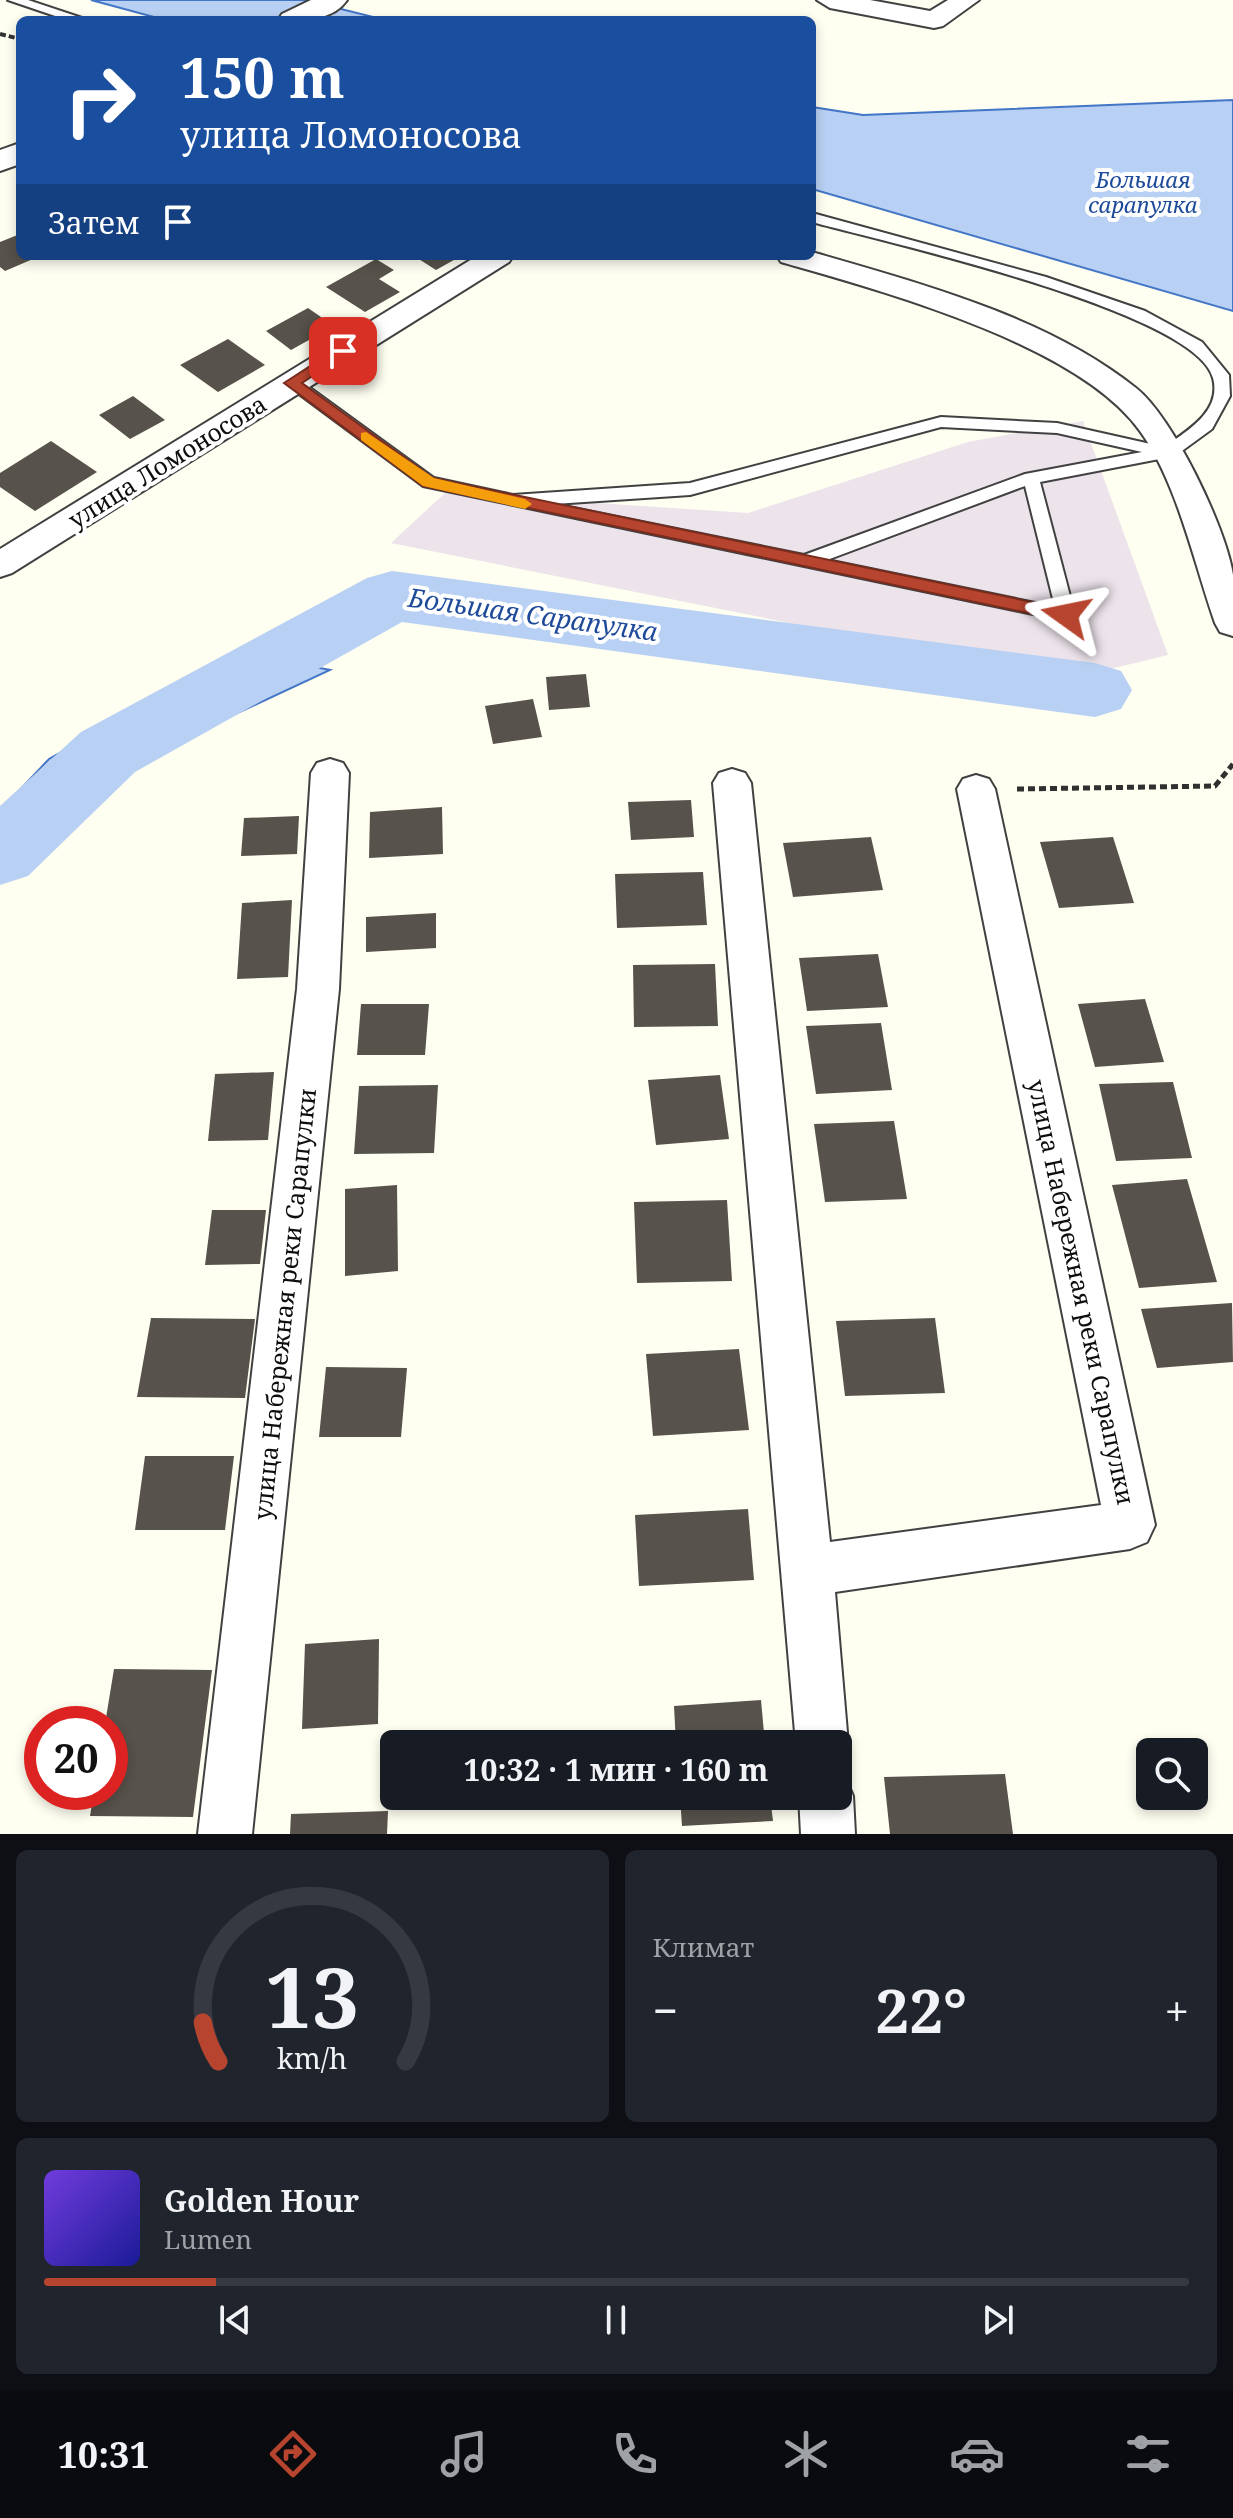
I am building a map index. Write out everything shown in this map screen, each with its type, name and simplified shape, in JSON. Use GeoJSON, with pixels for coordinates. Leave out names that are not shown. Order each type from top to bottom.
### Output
{"type":"FeatureCollection","features":[{"type":"Feature","properties":{"kind":"street"},"geometry":{"type":"LineString","coordinates":[[300,16],[333,0]]}},
{"type":"Feature","properties":{"kind":"street"},"geometry":{"type":"LineString","coordinates":[[830,0],[934,20],[966,0]]}},
{"type":"Feature","properties":{"kind":"street","name":"улица Ломоносова"},"geometry":{"type":"LineString","coordinates":[[0,565],[492,260]]}},
{"type":"Feature","properties":{"kind":"street"},"geometry":{"type":"LineString","coordinates":[[804,260],[971,315],[1081,366],[1123,393],[1151,422],[1169,452],[1233,623]]}},
{"type":"Feature","properties":{"kind":"street","name":"улица Набережная реки Сарапулки"},"geometry":{"type":"LineString","coordinates":[[225,1834],[318,989],[330,773]]}},
{"type":"Feature","properties":{"kind":"street"},"geometry":{"type":"LineString","coordinates":[[732,783],[747,970],[810,1570],[821,1730]]}},
{"type":"Feature","properties":{"kind":"street","name":"улица Набережная реки Сарапулки"},"geometry":{"type":"LineString","coordinates":[[810,1570],[1130,1525],[976,789]]}},
{"type":"Feature","properties":{"kind":"street"},"geometry":{"type":"LineString","coordinates":[[827,1810],[828,1834]]}},
{"type":"Feature","properties":{"kind":"lane"},"geometry":{"type":"LineString","coordinates":[[14,0],[68,16]]}},
{"type":"Feature","properties":{"kind":"lane"},"geometry":{"type":"LineString","coordinates":[[806,561],[1031,478],[1169,452],[1206,425],[1222,396],[1221,375],[1197,345],[1140,314],[1041,280],[816,218]]}},
{"type":"Feature","properties":{"kind":"lane"},"geometry":{"type":"LineString","coordinates":[[292,383],[429,482],[1066,615],[1031,478]]}},
{"type":"Feature","properties":{"kind":"lane"},"geometry":{"type":"LineString","coordinates":[[513,501],[690,489],[941,422],[1057,428],[1169,452]]}},
{"type":"Feature","properties":{"kind":"path"},"geometry":{"type":"LineString","coordinates":[[976,789],[1215,786],[1233,764]]}},
{"type":"Feature","properties":{"kind":"shaded area"},"geometry":{"type":"Polygon","coordinates":[[[1083,421],[1168,655],[1069,679],[391,543],[445,493],[748,513],[968,442],[1083,421]]]}},
{"type":"Feature","properties":{"kind":"water"},"geometry":{"type":"Polygon","coordinates":[[[91,0],[305,0],[369,16],[150,16],[91,0]]]}},
{"type":"Feature","properties":{"kind":"water","name":"Большая сарапулка"},"geometry":{"type":"Polygon","coordinates":[[[1233,100],[1233,311],[816,190],[816,108],[863,115],[1233,100]]]}},
{"type":"Feature","properties":{"kind":"water"},"geometry":{"type":"Polygon","coordinates":[[[278,660],[330,670],[145,756],[0,871],[0,811],[49,759],[187,681],[278,660]]]}},
{"type":"Feature","properties":{"kind":"building"},"geometry":{"type":"Polygon","coordinates":[[[16,236],[16,260],[31,260],[5,271],[0,267],[0,242],[16,236]]]}},
{"type":"Feature","properties":{"kind":"building"},"geometry":{"type":"Polygon","coordinates":[[[378,260],[394,270],[379,279],[400,292],[365,312],[326,287],[378,260]]]}},
{"type":"Feature","properties":{"kind":"building"},"geometry":{"type":"Polygon","coordinates":[[[420,260],[454,260],[436,270],[420,260]]]}},
{"type":"Feature","properties":{"kind":"building"},"geometry":{"type":"Polygon","coordinates":[[[308,308],[334,326],[291,350],[266,331],[308,308]]]}},
{"type":"Feature","properties":{"kind":"building"},"geometry":{"type":"Polygon","coordinates":[[[228,339],[265,365],[218,392],[180,365],[228,339]]]}},
{"type":"Feature","properties":{"kind":"building"},"geometry":{"type":"Polygon","coordinates":[[[133,396],[165,420],[130,439],[99,415],[133,396]]]}},
{"type":"Feature","properties":{"kind":"building"},"geometry":{"type":"Polygon","coordinates":[[[51,441],[97,472],[35,511],[0,487],[0,473],[51,441]]]}},
{"type":"Feature","properties":{"kind":"building"},"geometry":{"type":"Polygon","coordinates":[[[586,674],[590,707],[549,710],[546,677],[586,674]]]}},
{"type":"Feature","properties":{"kind":"building"},"geometry":{"type":"Polygon","coordinates":[[[533,699],[542,737],[493,744],[485,706],[533,699]]]}},
{"type":"Feature","properties":{"kind":"building"},"geometry":{"type":"Polygon","coordinates":[[[691,800],[694,837],[631,840],[628,802],[691,800]]]}},
{"type":"Feature","properties":{"kind":"building"},"geometry":{"type":"Polygon","coordinates":[[[442,807],[443,854],[369,858],[370,812],[442,807]]]}},
{"type":"Feature","properties":{"kind":"building"},"geometry":{"type":"Polygon","coordinates":[[[299,816],[297,854],[241,856],[244,818],[299,816]]]}},
{"type":"Feature","properties":{"kind":"building"},"geometry":{"type":"Polygon","coordinates":[[[871,837],[883,890],[793,897],[783,843],[871,837]]]}},
{"type":"Feature","properties":{"kind":"building"},"geometry":{"type":"Polygon","coordinates":[[[1113,837],[1134,903],[1059,908],[1040,842],[1113,837]]]}},
{"type":"Feature","properties":{"kind":"building"},"geometry":{"type":"Polygon","coordinates":[[[703,872],[707,925],[617,928],[615,874],[703,872]]]}},
{"type":"Feature","properties":{"kind":"building"},"geometry":{"type":"Polygon","coordinates":[[[292,900],[288,977],[237,979],[242,903],[292,900]]]}},
{"type":"Feature","properties":{"kind":"building"},"geometry":{"type":"Polygon","coordinates":[[[436,913],[436,948],[366,952],[366,917],[436,913]]]}},
{"type":"Feature","properties":{"kind":"building"},"geometry":{"type":"Polygon","coordinates":[[[878,954],[888,1007],[807,1011],[799,958],[878,954]]]}},
{"type":"Feature","properties":{"kind":"building"},"geometry":{"type":"Polygon","coordinates":[[[715,964],[718,1026],[634,1027],[633,965],[715,964]]]}},
{"type":"Feature","properties":{"kind":"building"},"geometry":{"type":"Polygon","coordinates":[[[1145,999],[1164,1062],[1095,1067],[1078,1004],[1145,999]]]}},
{"type":"Feature","properties":{"kind":"building"},"geometry":{"type":"Polygon","coordinates":[[[361,1004],[429,1004],[425,1055],[357,1055],[361,1004]]]}},
{"type":"Feature","properties":{"kind":"building"},"geometry":{"type":"Polygon","coordinates":[[[881,1023],[892,1090],[816,1094],[806,1026],[881,1023]]]}},
{"type":"Feature","properties":{"kind":"building"},"geometry":{"type":"Polygon","coordinates":[[[274,1072],[268,1140],[208,1141],[215,1074],[274,1072]]]}},
{"type":"Feature","properties":{"kind":"building"},"geometry":{"type":"Polygon","coordinates":[[[720,1075],[729,1139],[656,1145],[648,1080],[720,1075]]]}},
{"type":"Feature","properties":{"kind":"building"},"geometry":{"type":"Polygon","coordinates":[[[1173,1082],[1192,1158],[1116,1161],[1099,1084],[1173,1082]]]}},
{"type":"Feature","properties":{"kind":"building"},"geometry":{"type":"Polygon","coordinates":[[[438,1085],[434,1153],[354,1154],[359,1086],[438,1085]]]}},
{"type":"Feature","properties":{"kind":"building"},"geometry":{"type":"Polygon","coordinates":[[[894,1121],[907,1199],[825,1202],[814,1124],[894,1121]]]}},
{"type":"Feature","properties":{"kind":"building"},"geometry":{"type":"Polygon","coordinates":[[[1187,1179],[1217,1282],[1139,1288],[1112,1185],[1187,1179]]]}},
{"type":"Feature","properties":{"kind":"building"},"geometry":{"type":"Polygon","coordinates":[[[397,1185],[398,1271],[345,1276],[345,1189],[397,1185]]]}},
{"type":"Feature","properties":{"kind":"building"},"geometry":{"type":"Polygon","coordinates":[[[727,1200],[732,1281],[637,1283],[634,1202],[727,1200]]]}},
{"type":"Feature","properties":{"kind":"building"},"geometry":{"type":"Polygon","coordinates":[[[212,1210],[266,1210],[260,1264],[205,1265],[212,1210]]]}},
{"type":"Feature","properties":{"kind":"building"},"geometry":{"type":"Polygon","coordinates":[[[1232,1303],[1233,1362],[1157,1368],[1141,1309],[1232,1303]]]}},
{"type":"Feature","properties":{"kind":"building"},"geometry":{"type":"Polygon","coordinates":[[[151,1318],[255,1319],[245,1398],[137,1397],[151,1318]]]}},
{"type":"Feature","properties":{"kind":"building"},"geometry":{"type":"Polygon","coordinates":[[[935,1318],[945,1393],[845,1396],[836,1321],[935,1318]]]}},
{"type":"Feature","properties":{"kind":"building"},"geometry":{"type":"Polygon","coordinates":[[[739,1349],[749,1430],[653,1436],[646,1354],[739,1349]]]}},
{"type":"Feature","properties":{"kind":"building"},"geometry":{"type":"Polygon","coordinates":[[[326,1367],[407,1368],[401,1437],[319,1437],[326,1367]]]}},
{"type":"Feature","properties":{"kind":"building"},"geometry":{"type":"Polygon","coordinates":[[[145,1456],[234,1456],[225,1530],[135,1530],[145,1456]]]}},
{"type":"Feature","properties":{"kind":"building"},"geometry":{"type":"Polygon","coordinates":[[[748,1509],[754,1580],[639,1586],[635,1515],[748,1509]]]}},
{"type":"Feature","properties":{"kind":"building"},"geometry":{"type":"Polygon","coordinates":[[[379,1639],[378,1724],[302,1729],[305,1644],[379,1639]]]}},
{"type":"Feature","properties":{"kind":"building"},"geometry":{"type":"Polygon","coordinates":[[[114,1669],[212,1670],[193,1817],[90,1816],[91,1810],[128,1810],[128,1706],[108,1706],[114,1669]]]}},
{"type":"Feature","properties":{"kind":"building"},"geometry":{"type":"Polygon","coordinates":[[[761,1700],[764,1730],[675,1730],[674,1706],[761,1700]]]}},
{"type":"Feature","properties":{"kind":"building"},"geometry":{"type":"Polygon","coordinates":[[[1005,1774],[1013,1834],[890,1834],[884,1777],[1005,1774]]]}},
{"type":"Feature","properties":{"kind":"building"},"geometry":{"type":"Polygon","coordinates":[[[681,1810],[772,1810],[773,1821],[682,1826],[681,1810]]]}},
{"type":"Feature","properties":{"kind":"building"},"geometry":{"type":"Polygon","coordinates":[[[388,1811],[387,1834],[290,1834],[291,1814],[388,1811]]]}},
{"type":"Feature","properties":{"kind":"waterway","name":"Большая Сарапулка"},"geometry":{"type":"LineString","coordinates":[[0,854],[108,752],[392,596],[1095,690]]}},
{"type":"Feature","properties":{"kind":"slow traffic"},"geometry":{"type":"LineString","coordinates":[[366,437],[429,482],[525,504]]}},
{"type":"Feature","properties":{"kind":"route"},"geometry":{"type":"LineString","coordinates":[[343,351],[292,383],[429,482],[1066,615]]}}]}
